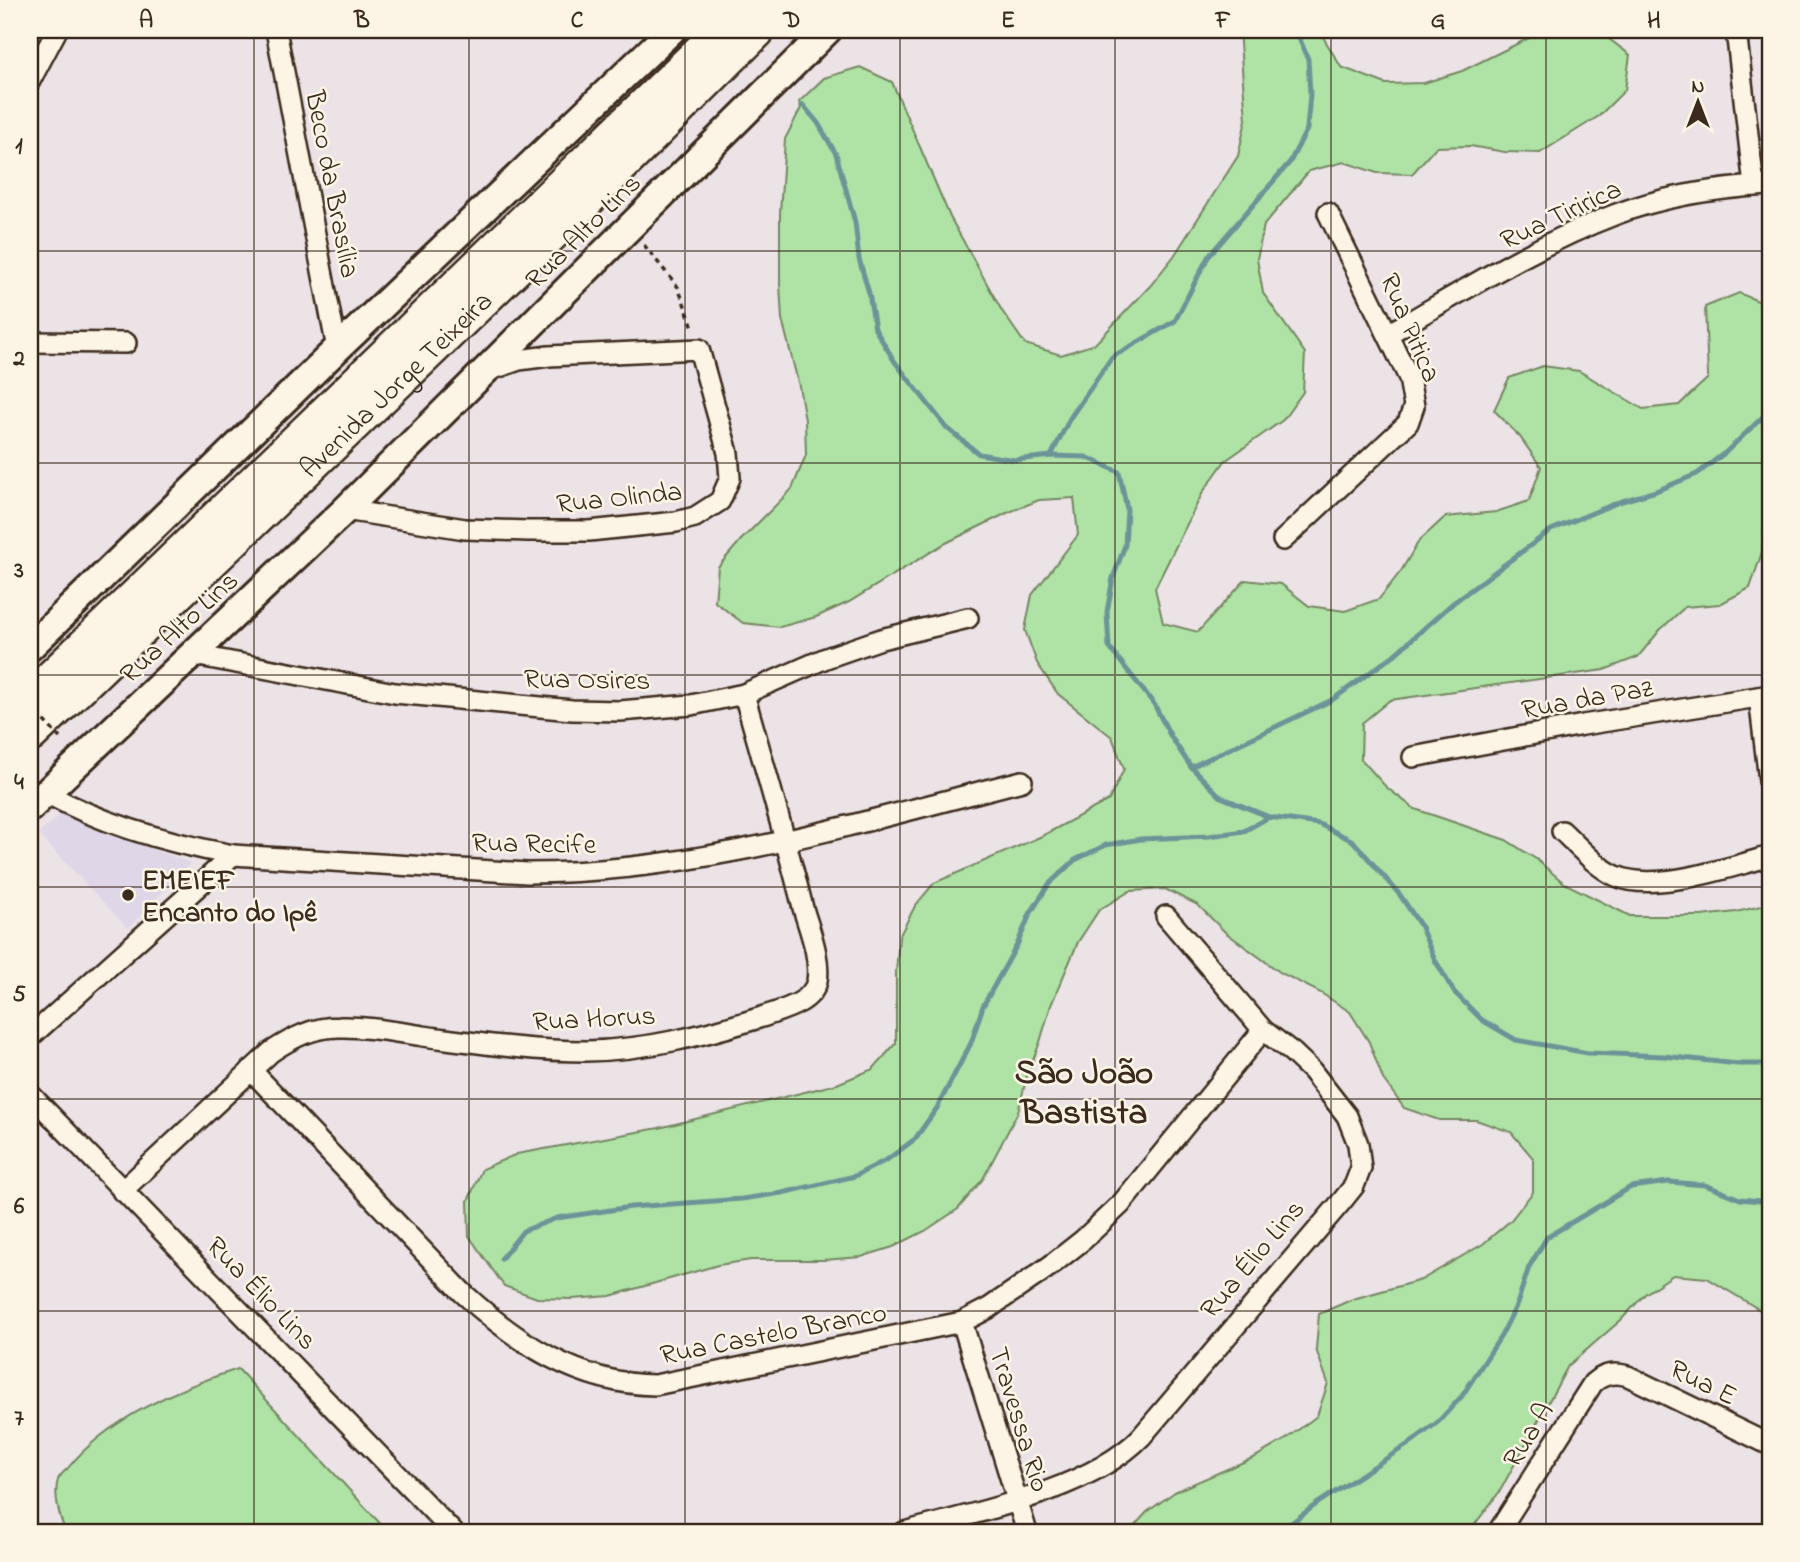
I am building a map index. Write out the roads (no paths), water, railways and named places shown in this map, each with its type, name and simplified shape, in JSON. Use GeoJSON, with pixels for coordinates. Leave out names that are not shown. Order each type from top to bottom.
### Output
{"type":"FeatureCollection","features":[{"type":"Feature","properties":{"kind":"highway","name":"Avenida Jorge Teixeira"},"geometry":{"type":"LineString","coordinates":[[30,699],[724,30]]}},
{"type":"Feature","properties":{"kind":"highway","name":"Avenida Jorge Teixeira"},"geometry":{"type":"LineString","coordinates":[[45,736],[757,30]]}},
{"type":"Feature","properties":{"kind":"main road"},"geometry":{"type":"LineString","coordinates":[[30,647],[337,349],[672,30]]}},
{"type":"Feature","properties":{"kind":"main road","name":"Rua Alto Lins"},"geometry":{"type":"LineString","coordinates":[[38,800],[345,510],[828,30]]}},
{"type":"Feature","properties":{"kind":"street"},"geometry":{"type":"LineString","coordinates":[[30,81],[57,30]]}},
{"type":"Feature","properties":{"kind":"street","name":"Beco da Brasília"},"geometry":{"type":"LineString","coordinates":[[276,30],[337,349]]}},
{"type":"Feature","properties":{"kind":"street"},"geometry":{"type":"LineString","coordinates":[[1736,30],[1762,186]]}},
{"type":"Feature","properties":{"kind":"street","name":"Rua Tiririca"},"geometry":{"type":"LineString","coordinates":[[1388,334],[1554,240],[1583,228],[1656,201],[1710,191],[1762,186]]}},
{"type":"Feature","properties":{"kind":"street","name":"Rua Pitica"},"geometry":{"type":"LineString","coordinates":[[1283,540],[1408,423],[1413,415],[1414,396],[1409,378],[1328,213]]}},
{"type":"Feature","properties":{"kind":"street"},"geometry":{"type":"LineString","coordinates":[[30,342],[126,342]]}},
{"type":"Feature","properties":{"kind":"street","name":"Rua Olinda"},"geometry":{"type":"LineString","coordinates":[[345,510],[465,529],[589,531],[676,522],[695,517],[716,505],[724,495],[730,478],[730,466],[699,349],[529,358],[484,373]]}},
{"type":"Feature","properties":{"kind":"street","name":"Rua Osires"},"geometry":{"type":"LineString","coordinates":[[194,655],[396,693],[572,710],[645,710],[691,705],[744,694],[826,658],[881,639],[968,618]]}},
{"type":"Feature","properties":{"kind":"street","name":"Rua Horus"},"geometry":{"type":"LineString","coordinates":[[122,1191],[251,1070],[290,1039],[305,1033],[339,1027],[374,1029],[507,1048],[589,1051],[643,1047],[700,1037],[800,1002],[813,990],[817,976],[812,944],[786,840],[744,694]]}},
{"type":"Feature","properties":{"kind":"street"},"geometry":{"type":"LineString","coordinates":[[1765,696],[1770,789]]}},
{"type":"Feature","properties":{"kind":"street","name":"Rua da Paz"},"geometry":{"type":"LineString","coordinates":[[1413,757],[1583,725],[1765,696]]}},
{"type":"Feature","properties":{"kind":"street","name":"Rua Recife"},"geometry":{"type":"LineString","coordinates":[[38,800],[70,807],[124,828],[233,855],[571,873],[677,862],[786,840],[1022,781]]}},
{"type":"Feature","properties":{"kind":"street"},"geometry":{"type":"LineString","coordinates":[[1562,831],[1613,875],[1633,881],[1651,882],[1693,875],[1770,856]]}},
{"type":"Feature","properties":{"kind":"street"},"geometry":{"type":"LineString","coordinates":[[30,1037],[233,855]]}},
{"type":"Feature","properties":{"kind":"street","name":"Rua Élio Lins"},"geometry":{"type":"LineString","coordinates":[[904,1532],[1017,1501],[1109,1464],[1132,1447],[1353,1186],[1361,1168],[1358,1144],[1347,1116],[1311,1070],[1263,1030],[1166,916]]}},
{"type":"Feature","properties":{"kind":"street","name":"Rua Castelo Branco"},"geometry":{"type":"LineString","coordinates":[[251,1070],[490,1318],[534,1349],[562,1364],[594,1376],[634,1385],[675,1382],[961,1322],[989,1308],[1083,1240],[1121,1204],[1263,1030]]}},
{"type":"Feature","properties":{"kind":"street","name":"Rua Élio Lins"},"geometry":{"type":"LineString","coordinates":[[30,1094],[453,1532]]}},
{"type":"Feature","properties":{"kind":"street","name":"Travessa Rio"},"geometry":{"type":"LineString","coordinates":[[961,1322],[1027,1532]]}},
{"type":"Feature","properties":{"kind":"street","name":"Rua E"},"geometry":{"type":"LineString","coordinates":[[1611,1374],[1628,1376],[1770,1445]]}},
{"type":"Feature","properties":{"kind":"street","name":"Rua A"},"geometry":{"type":"LineString","coordinates":[[1498,1532],[1593,1383],[1611,1374]]}},
{"type":"Feature","properties":{"kind":"waterway"},"geometry":{"type":"LineString","coordinates":[[1051,456],[1070,418],[1112,357],[1175,321],[1208,257],[1290,162],[1307,129],[1310,94],[1308,59],[1296,30]]}},
{"type":"Feature","properties":{"kind":"waterway"},"geometry":{"type":"LineString","coordinates":[[803,105],[818,123],[836,154],[855,222],[859,259],[869,293],[875,329],[895,362],[947,428],[979,454],[1015,460],[1051,456],[1086,457],[1119,472],[1127,509],[1125,545],[1113,578],[1107,612],[1109,647],[1154,704],[1191,767],[1221,797],[1269,817],[1319,824],[1353,841],[1400,895],[1420,925],[1435,960],[1454,992],[1482,1020],[1516,1040],[1588,1053],[1770,1064]]}},
{"type":"Feature","properties":{"kind":"waterway"},"geometry":{"type":"LineString","coordinates":[[1191,767],[1332,700],[1394,655],[1453,603],[1551,530],[1697,474],[1726,452],[1770,410]]}},
{"type":"Feature","properties":{"kind":"waterway"},"geometry":{"type":"LineString","coordinates":[[501,1259],[523,1231],[557,1218],[631,1207],[742,1199],[782,1193],[855,1176],[888,1159],[915,1139],[937,1108],[971,1043],[983,1006],[1017,945],[1030,914],[1049,884],[1075,860],[1106,845],[1141,839],[1209,836],[1244,831],[1269,817]]}},
{"type":"Feature","properties":{"kind":"waterway"},"geometry":{"type":"LineString","coordinates":[[1285,1532],[1290,1524],[1318,1503],[1438,1422],[1462,1396],[1501,1336],[1517,1304],[1529,1267],[1547,1237],[1631,1187],[1669,1182],[1705,1185],[1740,1199],[1770,1202]]}},
{"type":"Feature","properties":{"kind":"place","name":"EMEIEF Encanto do Ipê"},"geometry":{"type":"Point","coordinates":[128,895]}},
{"type":"Feature","properties":{"kind":"district","name":"São João Bastista"},"geometry":{"type":"Point","coordinates":[1084,1091]}}]}
